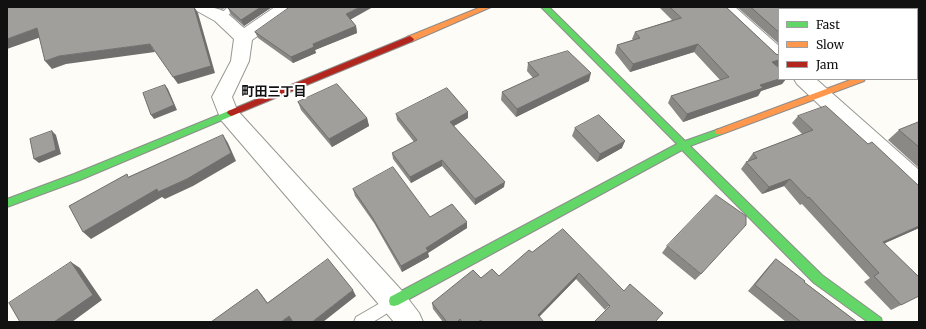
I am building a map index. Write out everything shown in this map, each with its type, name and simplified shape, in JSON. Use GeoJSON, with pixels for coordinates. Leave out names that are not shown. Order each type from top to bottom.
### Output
{"type":"FeatureCollection","features":[{"type":"Feature","properties":{"kind":"street"},"geometry":{"type":"LineString","coordinates":[[203,7],[227,12],[243,37],[240,62],[222,97],[228,114],[394,301],[410,322]]}},
{"type":"Feature","properties":{"kind":"street"},"geometry":{"type":"LineString","coordinates":[[243,37],[287,7]]}},
{"type":"Feature","properties":{"kind":"street"},"geometry":{"type":"LineString","coordinates":[[7,203],[77,177],[487,7]]}},
{"type":"Feature","properties":{"kind":"street"},"geometry":{"type":"LineString","coordinates":[[545,7],[818,279],[877,322]]}},
{"type":"Feature","properties":{"kind":"street"},"geometry":{"type":"LineString","coordinates":[[725,7],[778,55]]}},
{"type":"Feature","properties":{"kind":"street"},"geometry":{"type":"LineString","coordinates":[[805,80],[919,184]]}},
{"type":"Feature","properties":{"kind":"street"},"geometry":{"type":"LineString","coordinates":[[394,301],[684,145],[858,80]]}},
{"type":"Feature","properties":{"kind":"lane"},"geometry":{"type":"LineString","coordinates":[[361,322],[394,301]]}},
{"type":"Feature","properties":{"kind":"building"},"geometry":{"type":"Polygon","coordinates":[[[7,7],[194,7],[211,66],[173,77],[150,44],[59,56],[45,61],[37,28],[7,39],[7,7]]]}},
{"type":"Feature","properties":{"kind":"building"},"geometry":{"type":"Polygon","coordinates":[[[261,7],[241,20],[228,8],[261,7]]]}},
{"type":"Feature","properties":{"kind":"building"},"geometry":{"type":"Polygon","coordinates":[[[290,7],[360,7],[346,14],[356,26],[313,44],[314,47],[291,57],[255,32],[290,7]]]}},
{"type":"Feature","properties":{"kind":"building"},"geometry":{"type":"Polygon","coordinates":[[[670,7],[726,7],[778,55],[778,60],[772,62],[778,67],[778,79],[760,85],[763,88],[687,114],[671,96],[729,77],[698,44],[633,64],[617,45],[640,38],[635,32],[681,18],[670,7]]]}},
{"type":"Feature","properties":{"kind":"building"},"geometry":{"type":"Polygon","coordinates":[[[751,7],[844,8],[778,8],[778,31],[751,7]]]}},
{"type":"Feature","properties":{"kind":"building"},"geometry":{"type":"Polygon","coordinates":[[[568,51],[591,73],[517,109],[502,92],[539,75],[528,63],[568,51]]]}},
{"type":"Feature","properties":{"kind":"building"},"geometry":{"type":"Polygon","coordinates":[[[337,84],[367,118],[329,139],[298,102],[337,84]]]}},
{"type":"Feature","properties":{"kind":"building"},"geometry":{"type":"Polygon","coordinates":[[[165,85],[174,105],[151,115],[143,93],[165,85]]]}},
{"type":"Feature","properties":{"kind":"building"},"geometry":{"type":"Polygon","coordinates":[[[447,88],[468,112],[450,122],[505,182],[475,199],[442,160],[410,177],[392,153],[417,140],[396,114],[447,88]]]}},
{"type":"Feature","properties":{"kind":"building"},"geometry":{"type":"Polygon","coordinates":[[[826,106],[868,144],[872,142],[919,186],[919,226],[883,242],[919,277],[919,296],[901,305],[874,276],[879,273],[809,197],[808,198],[790,179],[769,187],[746,162],[757,158],[753,153],[813,130],[798,116],[826,106]]]}},
{"type":"Feature","properties":{"kind":"building"},"geometry":{"type":"Polygon","coordinates":[[[599,115],[625,141],[600,154],[575,128],[599,115]]]}},
{"type":"Feature","properties":{"kind":"building"},"geometry":{"type":"Polygon","coordinates":[[[919,122],[919,147],[899,130],[919,122]]]}},
{"type":"Feature","properties":{"kind":"building"},"geometry":{"type":"Polygon","coordinates":[[[52,131],[56,150],[34,159],[30,139],[52,131]]]}},
{"type":"Feature","properties":{"kind":"building"},"geometry":{"type":"Polygon","coordinates":[[[223,135],[231,153],[187,179],[158,192],[157,189],[83,232],[69,206],[127,174],[128,177],[223,135]]]}},
{"type":"Feature","properties":{"kind":"building"},"geometry":{"type":"Polygon","coordinates":[[[393,167],[430,217],[452,204],[467,222],[426,248],[428,251],[401,266],[372,217],[353,189],[393,167]]]}},
{"type":"Feature","properties":{"kind":"building"},"geometry":{"type":"Polygon","coordinates":[[[716,195],[746,216],[746,225],[701,274],[667,246],[716,195]]]}},
{"type":"Feature","properties":{"kind":"building"},"geometry":{"type":"Polygon","coordinates":[[[563,229],[624,291],[630,284],[663,313],[655,322],[594,322],[610,306],[579,273],[538,315],[544,322],[482,322],[481,320],[478,322],[462,322],[460,319],[457,322],[447,322],[432,303],[473,270],[481,278],[492,269],[499,276],[529,250],[532,252],[563,229]]]}},
{"type":"Feature","properties":{"kind":"building"},"geometry":{"type":"Polygon","coordinates":[[[328,259],[353,290],[312,322],[293,322],[289,316],[281,322],[211,322],[257,289],[267,303],[328,259]]]}},
{"type":"Feature","properties":{"kind":"building"},"geometry":{"type":"Polygon","coordinates":[[[776,259],[857,322],[801,322],[755,285],[776,259]]]}},
{"type":"Feature","properties":{"kind":"building"},"geometry":{"type":"Polygon","coordinates":[[[71,262],[93,295],[54,322],[20,322],[9,303],[71,262]]]}},
{"type":"Feature","properties":{"kind":"traffic: fast"},"geometry":{"type":"LineString","coordinates":[[545,7],[818,279],[877,322]]}},
{"type":"Feature","properties":{"kind":"traffic: fast"},"geometry":{"type":"LineString","coordinates":[[7,203],[77,177],[231,113]]}},
{"type":"Feature","properties":{"kind":"traffic: fast"},"geometry":{"type":"LineString","coordinates":[[394,301],[683,145],[719,132]]}},
{"type":"Feature","properties":{"kind":"traffic: slow"},"geometry":{"type":"LineString","coordinates":[[410,39],[487,7]]}},
{"type":"Feature","properties":{"kind":"traffic: slow"},"geometry":{"type":"LineString","coordinates":[[719,132],[858,80]]}},
{"type":"Feature","properties":{"kind":"traffic: jam"},"geometry":{"type":"LineString","coordinates":[[231,113],[410,39]]}},
{"type":"Feature","properties":{"kind":"district","name":"町田三丁目"},"geometry":{"type":"Point","coordinates":[274,92]}}]}
